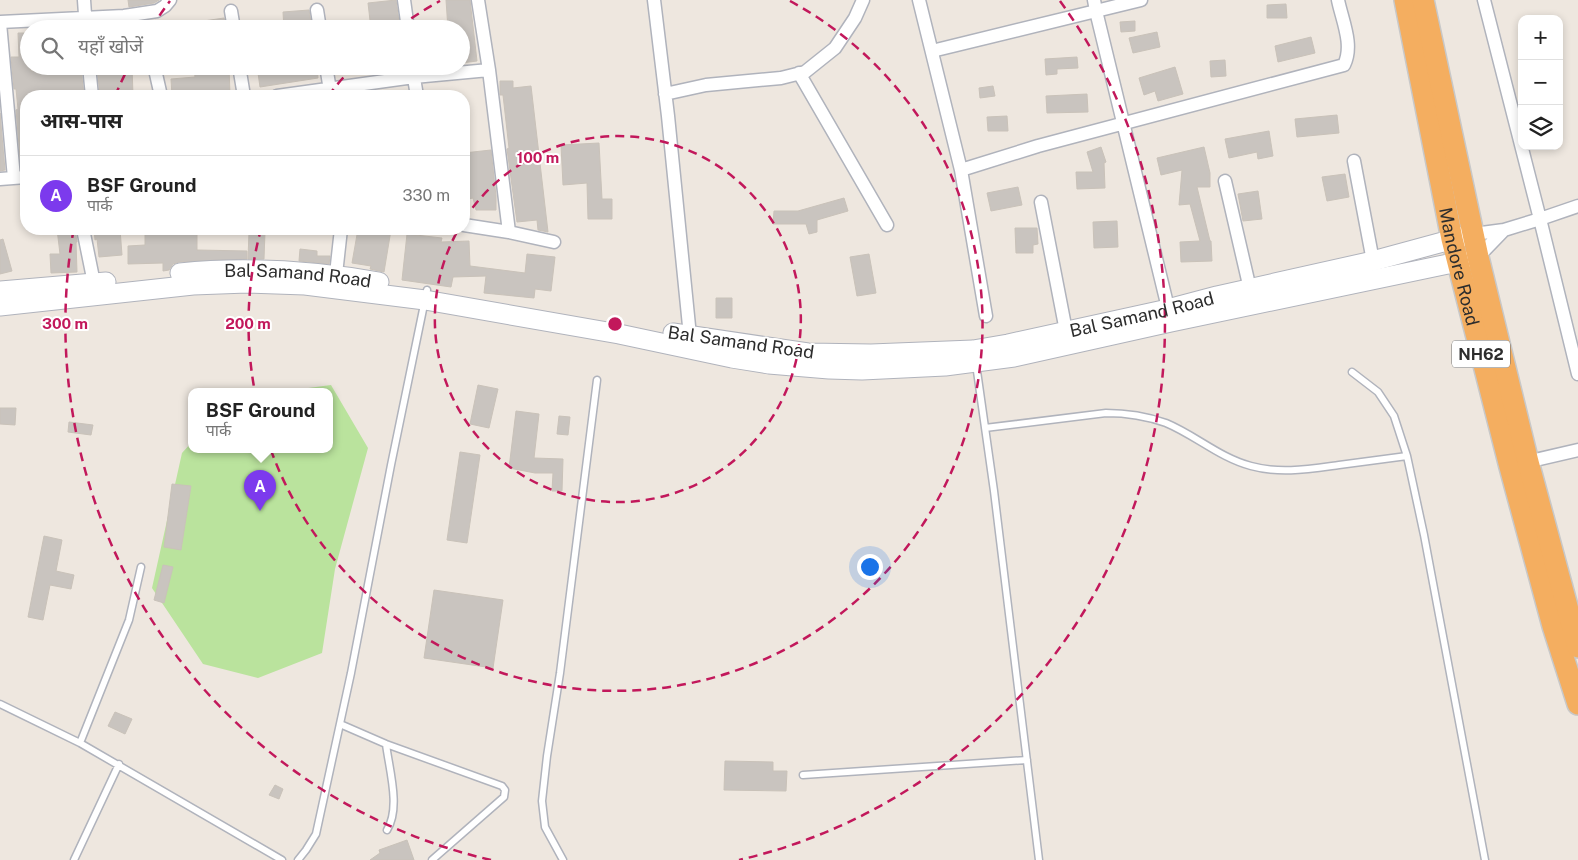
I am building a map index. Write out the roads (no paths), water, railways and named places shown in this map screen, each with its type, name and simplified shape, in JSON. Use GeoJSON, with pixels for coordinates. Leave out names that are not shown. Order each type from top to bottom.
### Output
{"type":"FeatureCollection","features":[{"type":"Feature","properties":{"kind":"highway","name":"Mandore Road"},"geometry":{"type":"LineString","coordinates":[[1405,0],[1458,262],[1567,622],[1578,647]]}},
{"type":"Feature","properties":{"kind":"highway","name":"Mandore Road"},"geometry":{"type":"LineString","coordinates":[[1423,0],[1474,234],[1519,464]]}},
{"type":"Feature","properties":{"kind":"highway","name":"Mandore Road"},"geometry":{"type":"LineString","coordinates":[[1567,622],[1578,704]]}},
{"type":"Feature","properties":{"kind":"main road","name":"Bal Samand Road"},"geometry":{"type":"LineString","coordinates":[[0,306],[192,278],[266,270],[336,274],[426,295],[769,364],[829,370],[945,366],[975,363],[1048,350],[1170,315],[1250,289],[1373,261],[1474,234]]}},
{"type":"Feature","properties":{"kind":"main road","name":"Bal Samand Road"},"geometry":{"type":"LineString","coordinates":[[0,291],[94,283],[192,278],[305,285],[426,295],[620,322],[690,336],[808,353],[871,354],[973,350],[1066,331],[1170,315],[1478,257]]}},
{"type":"Feature","properties":{"kind":"street"},"geometry":{"type":"LineString","coordinates":[[84,0],[86,20]]}},
{"type":"Feature","properties":{"kind":"street"},"geometry":{"type":"LineString","coordinates":[[102,20],[157,11],[170,0]]}},
{"type":"Feature","properties":{"kind":"street"},"geometry":{"type":"LineString","coordinates":[[404,0],[407,20]]}},
{"type":"Feature","properties":{"kind":"street"},"geometry":{"type":"LineString","coordinates":[[478,0],[489,70],[509,232]]}},
{"type":"Feature","properties":{"kind":"street"},"geometry":{"type":"LineString","coordinates":[[654,0],[690,336]]}},
{"type":"Feature","properties":{"kind":"street"},"geometry":{"type":"LineString","coordinates":[[665,94],[706,85],[782,78],[804,72],[834,48],[855,18],[863,0]]}},
{"type":"Feature","properties":{"kind":"street"},"geometry":{"type":"LineString","coordinates":[[919,0],[961,170],[986,316]]}},
{"type":"Feature","properties":{"kind":"street"},"geometry":{"type":"LineString","coordinates":[[932,51],[1095,6],[1141,0]]}},
{"type":"Feature","properties":{"kind":"street"},"geometry":{"type":"LineString","coordinates":[[961,170],[1038,146],[1344,65],[1348,57],[1348,45],[1338,0]]}},
{"type":"Feature","properties":{"kind":"street"},"geometry":{"type":"LineString","coordinates":[[1484,0],[1578,374]]}},
{"type":"Feature","properties":{"kind":"street"},"geometry":{"type":"LineString","coordinates":[[1095,6],[1170,315]]}},
{"type":"Feature","properties":{"kind":"street"},"geometry":{"type":"LineString","coordinates":[[317,10],[319,20]]}},
{"type":"Feature","properties":{"kind":"street"},"geometry":{"type":"LineString","coordinates":[[232,11],[233,20]]}},
{"type":"Feature","properties":{"kind":"street"},"geometry":{"type":"LineString","coordinates":[[0,179],[20,177],[0,22],[20,22]]}},
{"type":"Feature","properties":{"kind":"street"},"geometry":{"type":"LineString","coordinates":[[470,70],[489,70]]}},
{"type":"Feature","properties":{"kind":"street"},"geometry":{"type":"LineString","coordinates":[[799,74],[886,225]]}},
{"type":"Feature","properties":{"kind":"street"},"geometry":{"type":"LineString","coordinates":[[90,75],[91,90]]}},
{"type":"Feature","properties":{"kind":"street"},"geometry":{"type":"LineString","coordinates":[[156,75],[159,90]]}},
{"type":"Feature","properties":{"kind":"street"},"geometry":{"type":"LineString","coordinates":[[240,75],[243,90]]}},
{"type":"Feature","properties":{"kind":"street"},"geometry":{"type":"LineString","coordinates":[[327,75],[330,90]]}},
{"type":"Feature","properties":{"kind":"street"},"geometry":{"type":"LineString","coordinates":[[342,90],[401,75]]}},
{"type":"Feature","properties":{"kind":"street"},"geometry":{"type":"LineString","coordinates":[[413,75],[415,90]]}},
{"type":"Feature","properties":{"kind":"street"},"geometry":{"type":"LineString","coordinates":[[1354,161],[1373,261]]}},
{"type":"Feature","properties":{"kind":"street"},"geometry":{"type":"LineString","coordinates":[[1225,181],[1250,289]]}},
{"type":"Feature","properties":{"kind":"street"},"geometry":{"type":"LineString","coordinates":[[1041,202],[1066,331]]}},
{"type":"Feature","properties":{"kind":"street"},"geometry":{"type":"LineString","coordinates":[[1474,234],[1504,230],[1578,206]]}},
{"type":"Feature","properties":{"kind":"street"},"geometry":{"type":"LineString","coordinates":[[470,226],[554,242]]}},
{"type":"Feature","properties":{"kind":"street"},"geometry":{"type":"LineString","coordinates":[[1478,257],[1504,230]]}},
{"type":"Feature","properties":{"kind":"street"},"geometry":{"type":"LineString","coordinates":[[84,235],[94,283]]}},
{"type":"Feature","properties":{"kind":"street"},"geometry":{"type":"LineString","coordinates":[[336,274],[340,235]]}},
{"type":"Feature","properties":{"kind":"street"},"geometry":{"type":"LineString","coordinates":[[1519,464],[1578,450]]}},
{"type":"Feature","properties":{"kind":"lane"},"geometry":{"type":"LineString","coordinates":[[298,860],[316,834],[340,724],[426,295]]}},
{"type":"Feature","properties":{"kind":"lane"},"geometry":{"type":"LineString","coordinates":[[975,363],[985,428],[1039,860]]}},
{"type":"Feature","properties":{"kind":"lane"},"geometry":{"type":"LineString","coordinates":[[1352,372],[1378,392],[1394,416],[1407,456],[1424,535],[1484,860]]}},
{"type":"Feature","properties":{"kind":"lane"},"geometry":{"type":"LineString","coordinates":[[563,860],[545,827],[542,801],[597,380]]}},
{"type":"Feature","properties":{"kind":"lane"},"geometry":{"type":"LineString","coordinates":[[985,428],[1106,413],[1125,413],[1148,417],[1167,424],[1234,460],[1251,466],[1269,469],[1294,471],[1407,456]]}},
{"type":"Feature","properties":{"kind":"lane"},"geometry":{"type":"LineString","coordinates":[[80,743],[129,620],[141,567]]}},
{"type":"Feature","properties":{"kind":"lane"},"geometry":{"type":"LineString","coordinates":[[0,704],[118,764],[282,860]]}},
{"type":"Feature","properties":{"kind":"lane"},"geometry":{"type":"LineString","coordinates":[[340,724],[386,744],[502,786],[505,790],[504,796],[497,804],[432,860]]}},
{"type":"Feature","properties":{"kind":"lane"},"geometry":{"type":"LineString","coordinates":[[386,744],[394,806],[393,819],[387,830]]}},
{"type":"Feature","properties":{"kind":"lane"},"geometry":{"type":"LineString","coordinates":[[802,775],[1027,760]]}},
{"type":"Feature","properties":{"kind":"lane"},"geometry":{"type":"LineString","coordinates":[[74,860],[118,764]]}},
{"type":"Feature","properties":{"kind":"place","name":"BSF Ground"},"geometry":{"type":"Point","coordinates":[260,511]}}]}
